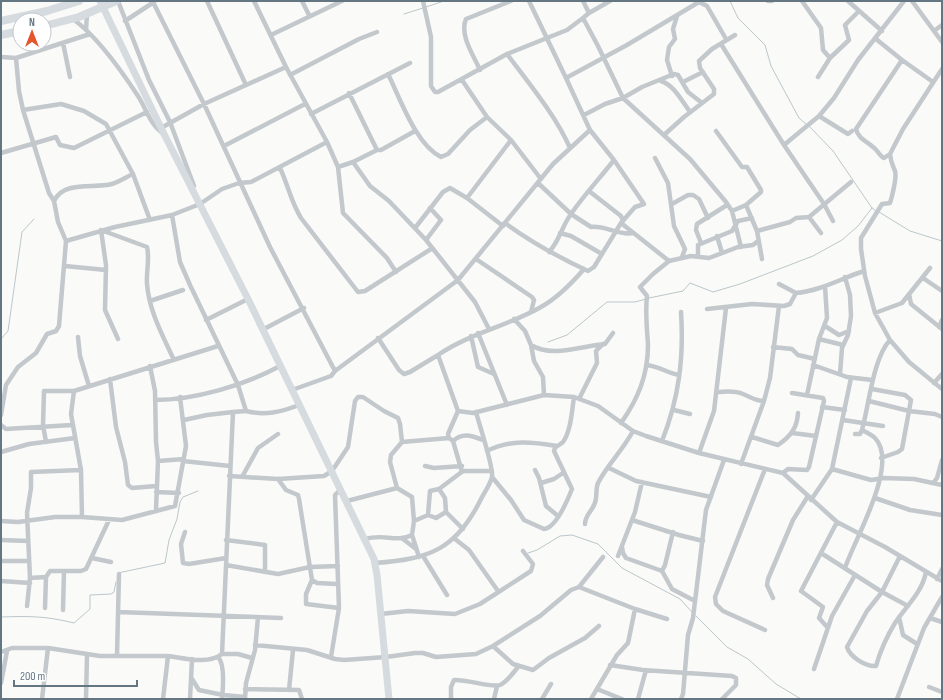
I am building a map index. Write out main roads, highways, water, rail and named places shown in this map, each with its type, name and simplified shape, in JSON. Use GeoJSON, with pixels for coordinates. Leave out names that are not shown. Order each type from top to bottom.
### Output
{"type":"FeatureCollection","features":[{"type":"Feature","properties":{"kind":"highway"},"geometry":{"type":"LineString","coordinates":[[1,21],[79,1]]}},
{"type":"Feature","properties":{"kind":"highway"},"geometry":{"type":"LineString","coordinates":[[52,24],[87,13],[117,1]]}},
{"type":"Feature","properties":{"kind":"highway"},"geometry":{"type":"LineString","coordinates":[[1,35],[12,33]]}},
{"type":"Feature","properties":{"kind":"main road"},"geometry":{"type":"LineString","coordinates":[[100,1],[162,131],[201,203],[262,330],[341,488],[375,563],[386,657],[389,699]]}},
{"type":"Feature","properties":{"kind":"waterway"},"geometry":{"type":"LineString","coordinates":[[426,7],[444,1]]}},
{"type":"Feature","properties":{"kind":"waterway"},"geometry":{"type":"LineString","coordinates":[[730,1],[738,18],[765,45],[771,66],[799,118],[806,124]]}},
{"type":"Feature","properties":{"kind":"waterway"},"geometry":{"type":"LineString","coordinates":[[404,14],[423,8]]}},
{"type":"Feature","properties":{"kind":"waterway"},"geometry":{"type":"LineString","coordinates":[[809,126],[833,151],[872,208],[876,211]]}},
{"type":"Feature","properties":{"kind":"waterway"},"geometry":{"type":"LineString","coordinates":[[649,298],[683,291],[690,283],[713,292],[740,284],[813,256],[842,240],[858,226],[872,208]]}},
{"type":"Feature","properties":{"kind":"waterway"},"geometry":{"type":"LineString","coordinates":[[879,212],[910,231],[942,241]]}},
{"type":"Feature","properties":{"kind":"waterway"},"geometry":{"type":"LineString","coordinates":[[1,339],[8,331],[22,232],[34,219]]}},
{"type":"Feature","properties":{"kind":"waterway"},"geometry":{"type":"LineString","coordinates":[[548,342],[567,335],[607,302],[635,302],[646,299]]}},
{"type":"Feature","properties":{"kind":"waterway"},"geometry":{"type":"LineString","coordinates":[[118,573],[165,563],[169,540],[177,519],[180,502],[183,497],[198,491]]}},
{"type":"Feature","properties":{"kind":"waterway"},"geometry":{"type":"LineString","coordinates":[[528,553],[537,550],[560,536],[572,535],[598,544],[622,568],[680,599],[692,612]]}},
{"type":"Feature","properties":{"kind":"waterway"},"geometry":{"type":"LineString","coordinates":[[1,617],[38,617],[74,623],[90,609],[90,595],[111,594],[114,592],[116,582]]}},
{"type":"Feature","properties":{"kind":"waterway"},"geometry":{"type":"LineString","coordinates":[[696,616],[727,647],[748,659],[776,684],[801,699]]}}]}
